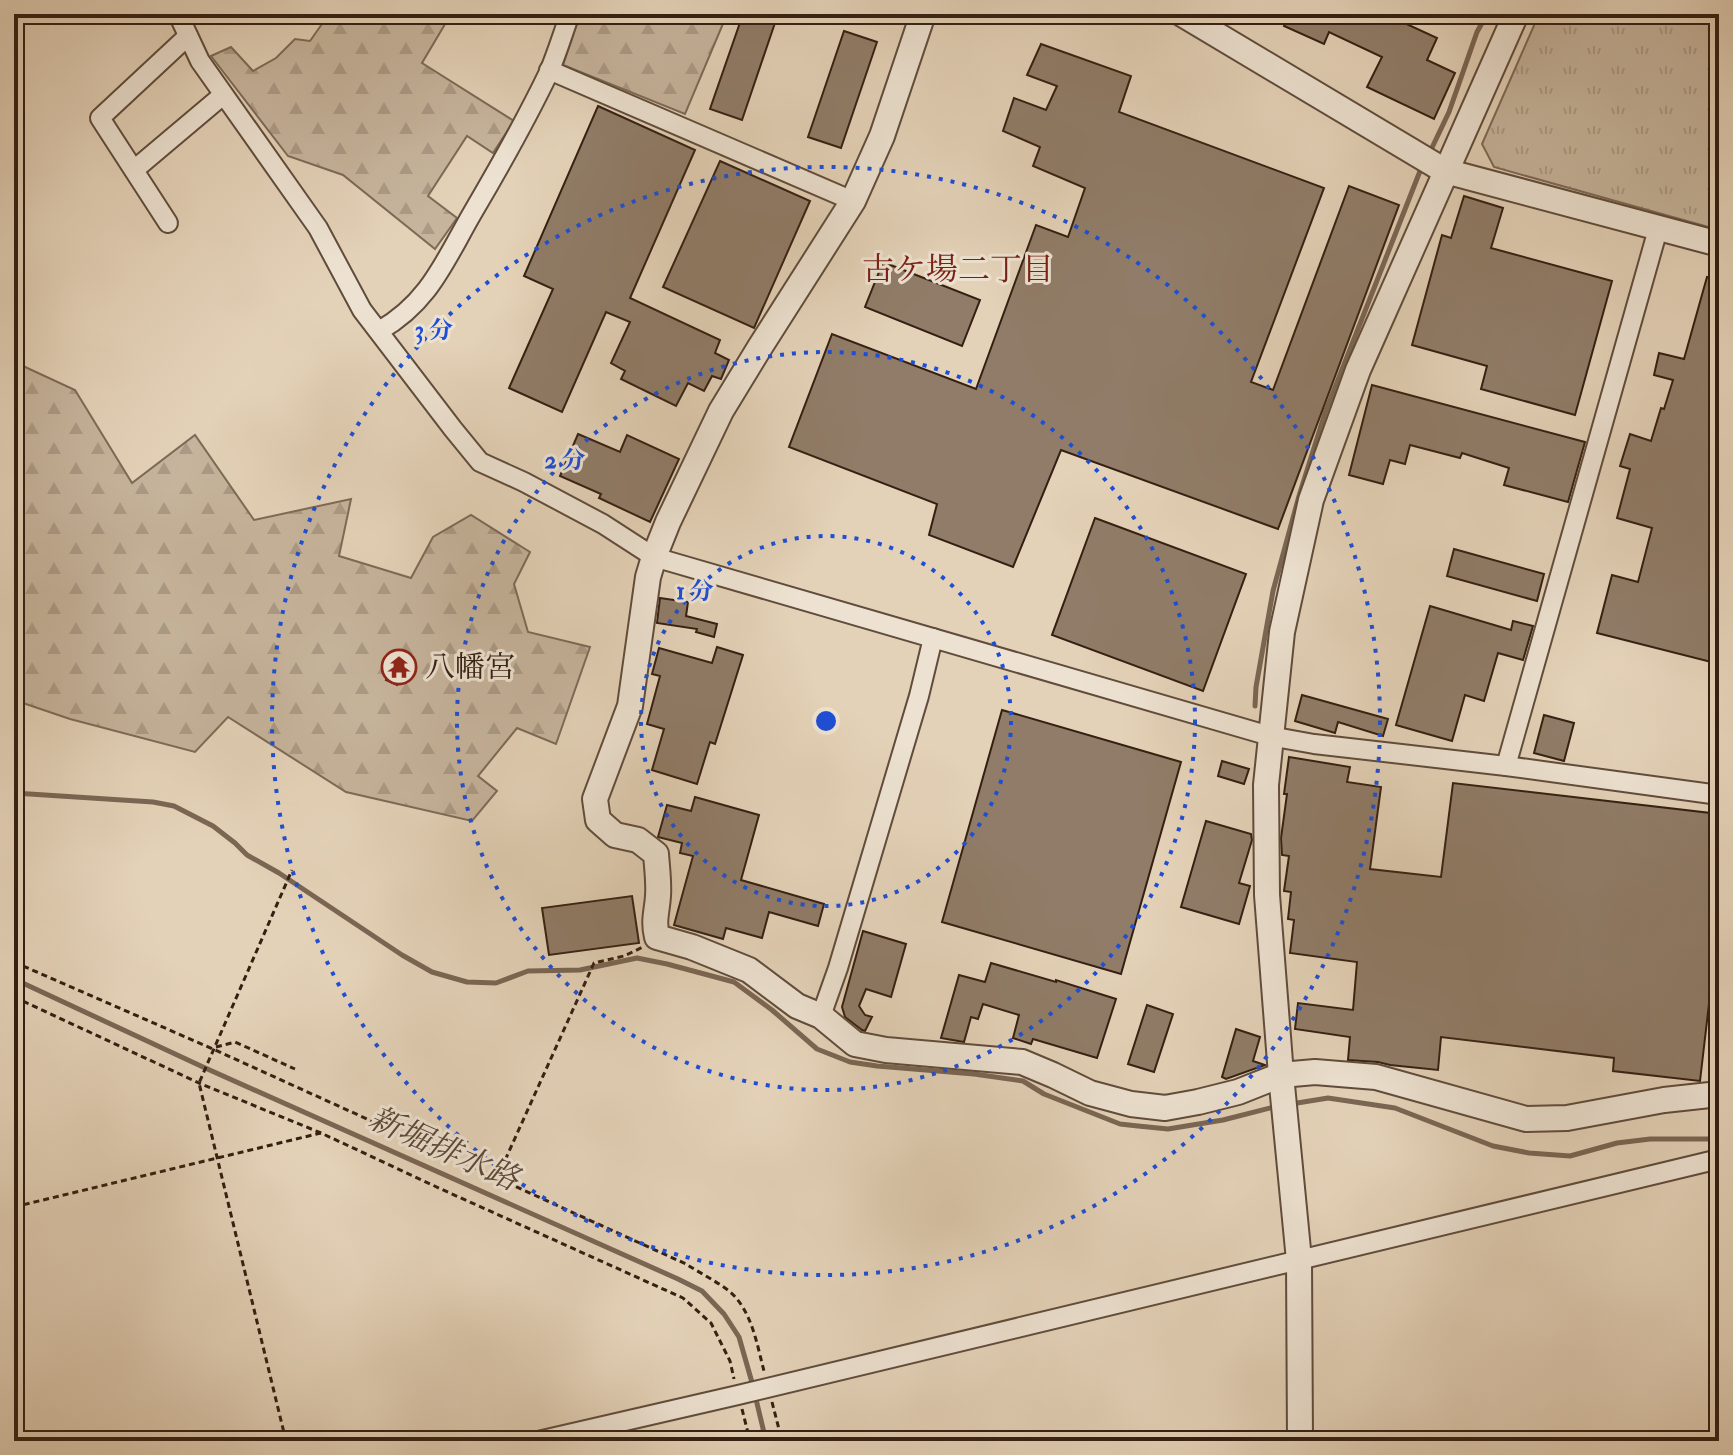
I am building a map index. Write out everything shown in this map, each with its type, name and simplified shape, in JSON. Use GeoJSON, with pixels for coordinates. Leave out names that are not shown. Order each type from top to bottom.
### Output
{"type":"FeatureCollection","features":[{"type":"Feature","properties":{"kind":"street"},"geometry":{"type":"LineString","coordinates":[[178,14],[200,61],[318,228],[362,310],[480,462],[603,524],[654,557],[1270,736],[1719,795]]}},
{"type":"Feature","properties":{"kind":"street"},"geometry":{"type":"LineString","coordinates":[[379,331],[399,320],[425,294],[438,274],[497,173],[549,70],[570,14]]}},
{"type":"Feature","properties":{"kind":"street"},"geometry":{"type":"LineString","coordinates":[[923,14],[882,136],[853,201],[721,411],[668,522],[648,577],[630,706],[595,799],[598,820],[615,835],[638,840],[656,854],[658,900],[653,921],[657,937],[692,947],[749,970],[797,1006],[821,1016],[855,1044],[886,1050],[1022,1062],[1090,1093],[1131,1104],[1165,1108],[1238,1092],[1281,1075],[1315,1072],[1376,1077],[1526,1119],[1567,1118],[1664,1100],[1719,1094]]}},
{"type":"Feature","properties":{"kind":"street"},"geometry":{"type":"LineString","coordinates":[[1182,14],[1445,171],[1719,244]]}},
{"type":"Feature","properties":{"kind":"street"},"geometry":{"type":"LineString","coordinates":[[1300,1441],[1299,1260],[1267,895],[1266,785],[1282,632],[1311,500],[1358,370],[1516,14]]}},
{"type":"Feature","properties":{"kind":"street"},"geometry":{"type":"LineString","coordinates":[[168,223],[100,118],[188,36]]}},
{"type":"Feature","properties":{"kind":"street"},"geometry":{"type":"LineString","coordinates":[[549,70],[853,201]]}},
{"type":"Feature","properties":{"kind":"street"},"geometry":{"type":"LineString","coordinates":[[134,170],[223,95]]}},
{"type":"Feature","properties":{"kind":"street"},"geometry":{"type":"LineString","coordinates":[[1506,766],[1658,229]]}},
{"type":"Feature","properties":{"kind":"street"},"geometry":{"type":"LineString","coordinates":[[821,1016],[919,696],[933,638]]}},
{"type":"Feature","properties":{"kind":"street"},"geometry":{"type":"LineString","coordinates":[[538,1441],[1719,1159]]}},
{"type":"Feature","properties":{"kind":"path"},"geometry":{"type":"LineString","coordinates":[[286,1441],[199,1083],[292,870]]}},
{"type":"Feature","properties":{"kind":"path"},"geometry":{"type":"LineString","coordinates":[[497,1178],[594,963],[638,951],[657,937]]}},
{"type":"Feature","properties":{"kind":"path"},"geometry":{"type":"LineString","coordinates":[[14,962],[686,1264],[730,1292],[742,1305],[769,1386],[782,1441]]}},
{"type":"Feature","properties":{"kind":"path"},"geometry":{"type":"LineString","coordinates":[[14,997],[199,1083],[321,1133],[683,1298],[711,1323],[730,1361],[750,1441]]}},
{"type":"Feature","properties":{"kind":"path"},"geometry":{"type":"LineString","coordinates":[[213,1049],[235,1042],[295,1069]]}},
{"type":"Feature","properties":{"kind":"path"},"geometry":{"type":"LineString","coordinates":[[14,1207],[321,1133]]}},
{"type":"Feature","properties":{"kind":"green space"},"geometry":{"type":"Polygon","coordinates":[[[329,14],[451,14],[422,63],[514,121],[493,153],[467,136],[428,196],[457,218],[435,249],[343,175],[288,156],[211,56],[231,47],[253,71],[276,58],[295,39],[310,41],[329,14]]]}},
{"type":"Feature","properties":{"kind":"green space"},"geometry":{"type":"Polygon","coordinates":[[[580,14],[713,14],[725,19],[685,114],[563,65],[580,14]]]}},
{"type":"Feature","properties":{"kind":"green space"},"geometry":{"type":"Polygon","coordinates":[[[1539,14],[1719,14],[1719,230],[1494,167],[1482,144],[1539,14]]]}},
{"type":"Feature","properties":{"kind":"green space"},"geometry":{"type":"Polygon","coordinates":[[[14,364],[75,390],[132,483],[195,435],[254,520],[351,499],[339,556],[411,578],[433,537],[471,515],[530,552],[514,584],[528,632],[590,647],[556,744],[517,728],[478,776],[497,791],[472,821],[346,792],[228,717],[195,752],[70,719],[14,700],[14,364]]]}},
{"type":"Feature","properties":{"kind":"building"},"geometry":{"type":"Polygon","coordinates":[[[743,14],[778,14],[742,120],[710,109],[743,14]]]}},
{"type":"Feature","properties":{"kind":"building"},"geometry":{"type":"Polygon","coordinates":[[[1290,14],[1385,14],[1437,38],[1427,60],[1455,73],[1434,119],[1367,87],[1382,57],[1329,32],[1324,44],[1284,26],[1290,14]]]}},
{"type":"Feature","properties":{"kind":"building"},"geometry":{"type":"Polygon","coordinates":[[[844,31],[877,42],[841,148],[808,137],[844,31]]]}},
{"type":"Feature","properties":{"kind":"building"},"geometry":{"type":"Polygon","coordinates":[[[1041,44],[1131,76],[1119,112],[1324,188],[1251,382],[1273,390],[1349,186],[1399,205],[1278,529],[1061,450],[1013,567],[929,535],[937,504],[789,447],[832,334],[976,389],[1036,225],[1068,237],[1085,188],[1033,166],[1040,147],[1003,131],[1014,98],[1046,110],[1057,86],[1027,75],[1041,44]]]}},
{"type":"Feature","properties":{"kind":"building"},"geometry":{"type":"Polygon","coordinates":[[[598,106],[695,150],[630,298],[720,340],[715,353],[729,360],[721,379],[712,376],[704,391],[688,383],[676,406],[621,379],[625,371],[611,363],[630,322],[606,312],[562,412],[509,388],[553,289],[524,276],[598,106]]]}},
{"type":"Feature","properties":{"kind":"building"},"geometry":{"type":"Polygon","coordinates":[[[720,161],[810,201],[754,328],[663,287],[720,161]]]}},
{"type":"Feature","properties":{"kind":"building"},"geometry":{"type":"Polygon","coordinates":[[[1464,196],[1503,208],[1491,248],[1612,281],[1575,415],[1481,389],[1487,366],[1412,345],[1442,235],[1451,238],[1464,196]]]}},
{"type":"Feature","properties":{"kind":"building"},"geometry":{"type":"Polygon","coordinates":[[[883,262],[980,300],[962,346],[865,307],[883,262]]]}},
{"type":"Feature","properties":{"kind":"building"},"geometry":{"type":"Polygon","coordinates":[[[1707,277],[1719,280],[1719,664],[1597,633],[1612,575],[1638,582],[1652,528],[1617,518],[1630,469],[1620,466],[1630,434],[1651,441],[1673,380],[1654,375],[1659,353],[1684,359],[1707,277]]]}},
{"type":"Feature","properties":{"kind":"building"},"geometry":{"type":"Polygon","coordinates":[[[1372,385],[1585,442],[1568,502],[1504,485],[1509,468],[1462,453],[1460,458],[1410,445],[1405,464],[1390,460],[1383,484],[1349,475],[1372,385]]]}},
{"type":"Feature","properties":{"kind":"building"},"geometry":{"type":"Polygon","coordinates":[[[578,434],[620,452],[627,435],[679,459],[650,522],[599,498],[601,494],[560,476],[578,434]]]}},
{"type":"Feature","properties":{"kind":"building"},"geometry":{"type":"Polygon","coordinates":[[[1095,518],[1246,574],[1203,691],[1052,635],[1095,518]]]}},
{"type":"Feature","properties":{"kind":"building"},"geometry":{"type":"Polygon","coordinates":[[[1454,549],[1544,574],[1537,601],[1447,576],[1454,549]]]}},
{"type":"Feature","properties":{"kind":"building"},"geometry":{"type":"Polygon","coordinates":[[[660,598],[688,602],[686,616],[717,624],[714,637],[696,632],[697,629],[657,623],[660,598]]]}},
{"type":"Feature","properties":{"kind":"building"},"geometry":{"type":"Polygon","coordinates":[[[1430,606],[1511,630],[1513,621],[1533,626],[1523,660],[1498,653],[1484,701],[1465,695],[1452,741],[1396,725],[1430,606]]]}},
{"type":"Feature","properties":{"kind":"building"},"geometry":{"type":"Polygon","coordinates":[[[717,647],[743,655],[715,744],[710,742],[697,784],[652,770],[664,729],[647,724],[660,676],[652,674],[659,648],[712,663],[717,647]]]}},
{"type":"Feature","properties":{"kind":"building","name":"八幡宮"},"geometry":{"type":"Polygon","coordinates":[[[392,652],[413,663],[406,678],[401,676],[397,685],[386,680],[389,672],[385,670],[392,652]]]}},
{"type":"Feature","properties":{"kind":"building"},"geometry":{"type":"Polygon","coordinates":[[[1302,695],[1388,719],[1383,736],[1338,722],[1335,733],[1295,721],[1302,695]]]}},
{"type":"Feature","properties":{"kind":"building"},"geometry":{"type":"Polygon","coordinates":[[[1002,710],[1181,762],[1121,974],[942,922],[1002,710]]]}},
{"type":"Feature","properties":{"kind":"building"},"geometry":{"type":"Polygon","coordinates":[[[1544,715],[1574,723],[1564,761],[1534,753],[1544,715]]]}},
{"type":"Feature","properties":{"kind":"building"},"geometry":{"type":"Polygon","coordinates":[[[1289,757],[1350,767],[1347,782],[1381,787],[1370,869],[1441,877],[1453,783],[1719,814],[1719,918],[1700,1081],[1613,1071],[1614,1058],[1441,1037],[1438,1070],[1348,1060],[1350,1037],[1295,1029],[1298,1003],[1353,1010],[1357,962],[1290,953],[1294,920],[1288,919],[1291,892],[1284,891],[1289,856],[1282,855],[1281,838],[1289,757]]]}},
{"type":"Feature","properties":{"kind":"building"},"geometry":{"type":"Polygon","coordinates":[[[1222,761],[1249,769],[1244,784],[1218,776],[1222,761]]]}},
{"type":"Feature","properties":{"kind":"building"},"geometry":{"type":"Polygon","coordinates":[[[695,797],[759,815],[741,880],[824,904],[818,926],[769,912],[762,938],[726,928],[723,939],[674,925],[693,856],[680,853],[682,843],[658,837],[667,805],[691,811],[695,797]]]}},
{"type":"Feature","properties":{"kind":"building"},"geometry":{"type":"Polygon","coordinates":[[[1206,821],[1251,834],[1239,883],[1250,886],[1239,924],[1181,907],[1206,821]]]}},
{"type":"Feature","properties":{"kind":"building"},"geometry":{"type":"Polygon","coordinates":[[[632,896],[639,943],[549,955],[542,908],[632,896]]]}},
{"type":"Feature","properties":{"kind":"building"},"geometry":{"type":"Polygon","coordinates":[[[863,931],[906,944],[891,997],[866,989],[859,1006],[865,1015],[872,1017],[865,1031],[845,1017],[842,1007],[863,931]]]}},
{"type":"Feature","properties":{"kind":"building"},"geometry":{"type":"Polygon","coordinates":[[[991,963],[1116,999],[1097,1058],[1033,1039],[1031,1044],[1013,1038],[1019,1015],[983,1004],[978,1019],[971,1017],[964,1042],[941,1038],[959,975],[985,982],[991,963]]]}},
{"type":"Feature","properties":{"kind":"building"},"geometry":{"type":"Polygon","coordinates":[[[1147,1005],[1173,1014],[1154,1072],[1128,1064],[1147,1005]]]}},
{"type":"Feature","properties":{"kind":"building"},"geometry":{"type":"Polygon","coordinates":[[[1236,1029],[1260,1037],[1253,1061],[1265,1065],[1226,1079],[1222,1077],[1236,1029]]]}},
{"type":"Feature","properties":{"kind":"waterway"},"geometry":{"type":"LineString","coordinates":[[1429,154],[1449,112],[1477,32],[1487,14]]}},
{"type":"Feature","properties":{"kind":"waterway"},"geometry":{"type":"LineString","coordinates":[[1255,706],[1273,591],[1299,496],[1325,413],[1422,166]]}},
{"type":"Feature","properties":{"kind":"waterway"},"geometry":{"type":"LineString","coordinates":[[14,793],[174,806],[213,826],[247,855],[402,955],[432,972],[467,982],[496,983],[528,971],[580,970],[637,958],[734,982],[817,1049],[850,1062],[1023,1081],[1044,1094],[1120,1124],[1138,1126],[1168,1129],[1223,1120],[1278,1106]]}},
{"type":"Feature","properties":{"kind":"waterway","name":"新堀排水路"},"geometry":{"type":"LineString","coordinates":[[14,979],[702,1291],[724,1314],[739,1337],[753,1386]]}},
{"type":"Feature","properties":{"kind":"waterway"},"geometry":{"type":"LineString","coordinates":[[1291,1104],[1328,1098],[1395,1108],[1493,1146],[1529,1153],[1570,1156],[1617,1143],[1650,1139],[1719,1139]]}},
{"type":"Feature","properties":{"kind":"waterway","name":"新堀排水路"},"geometry":{"type":"LineString","coordinates":[[755,1395],[766,1441]]}},
{"type":"Feature","properties":{"kind":"place","name":"八幡宮"},"geometry":{"type":"Point","coordinates":[399,667]}},
{"type":"Feature","properties":{"kind":"district","name":"古ケ場二丁目"},"geometry":{"type":"Point","coordinates":[958,269]}}]}
